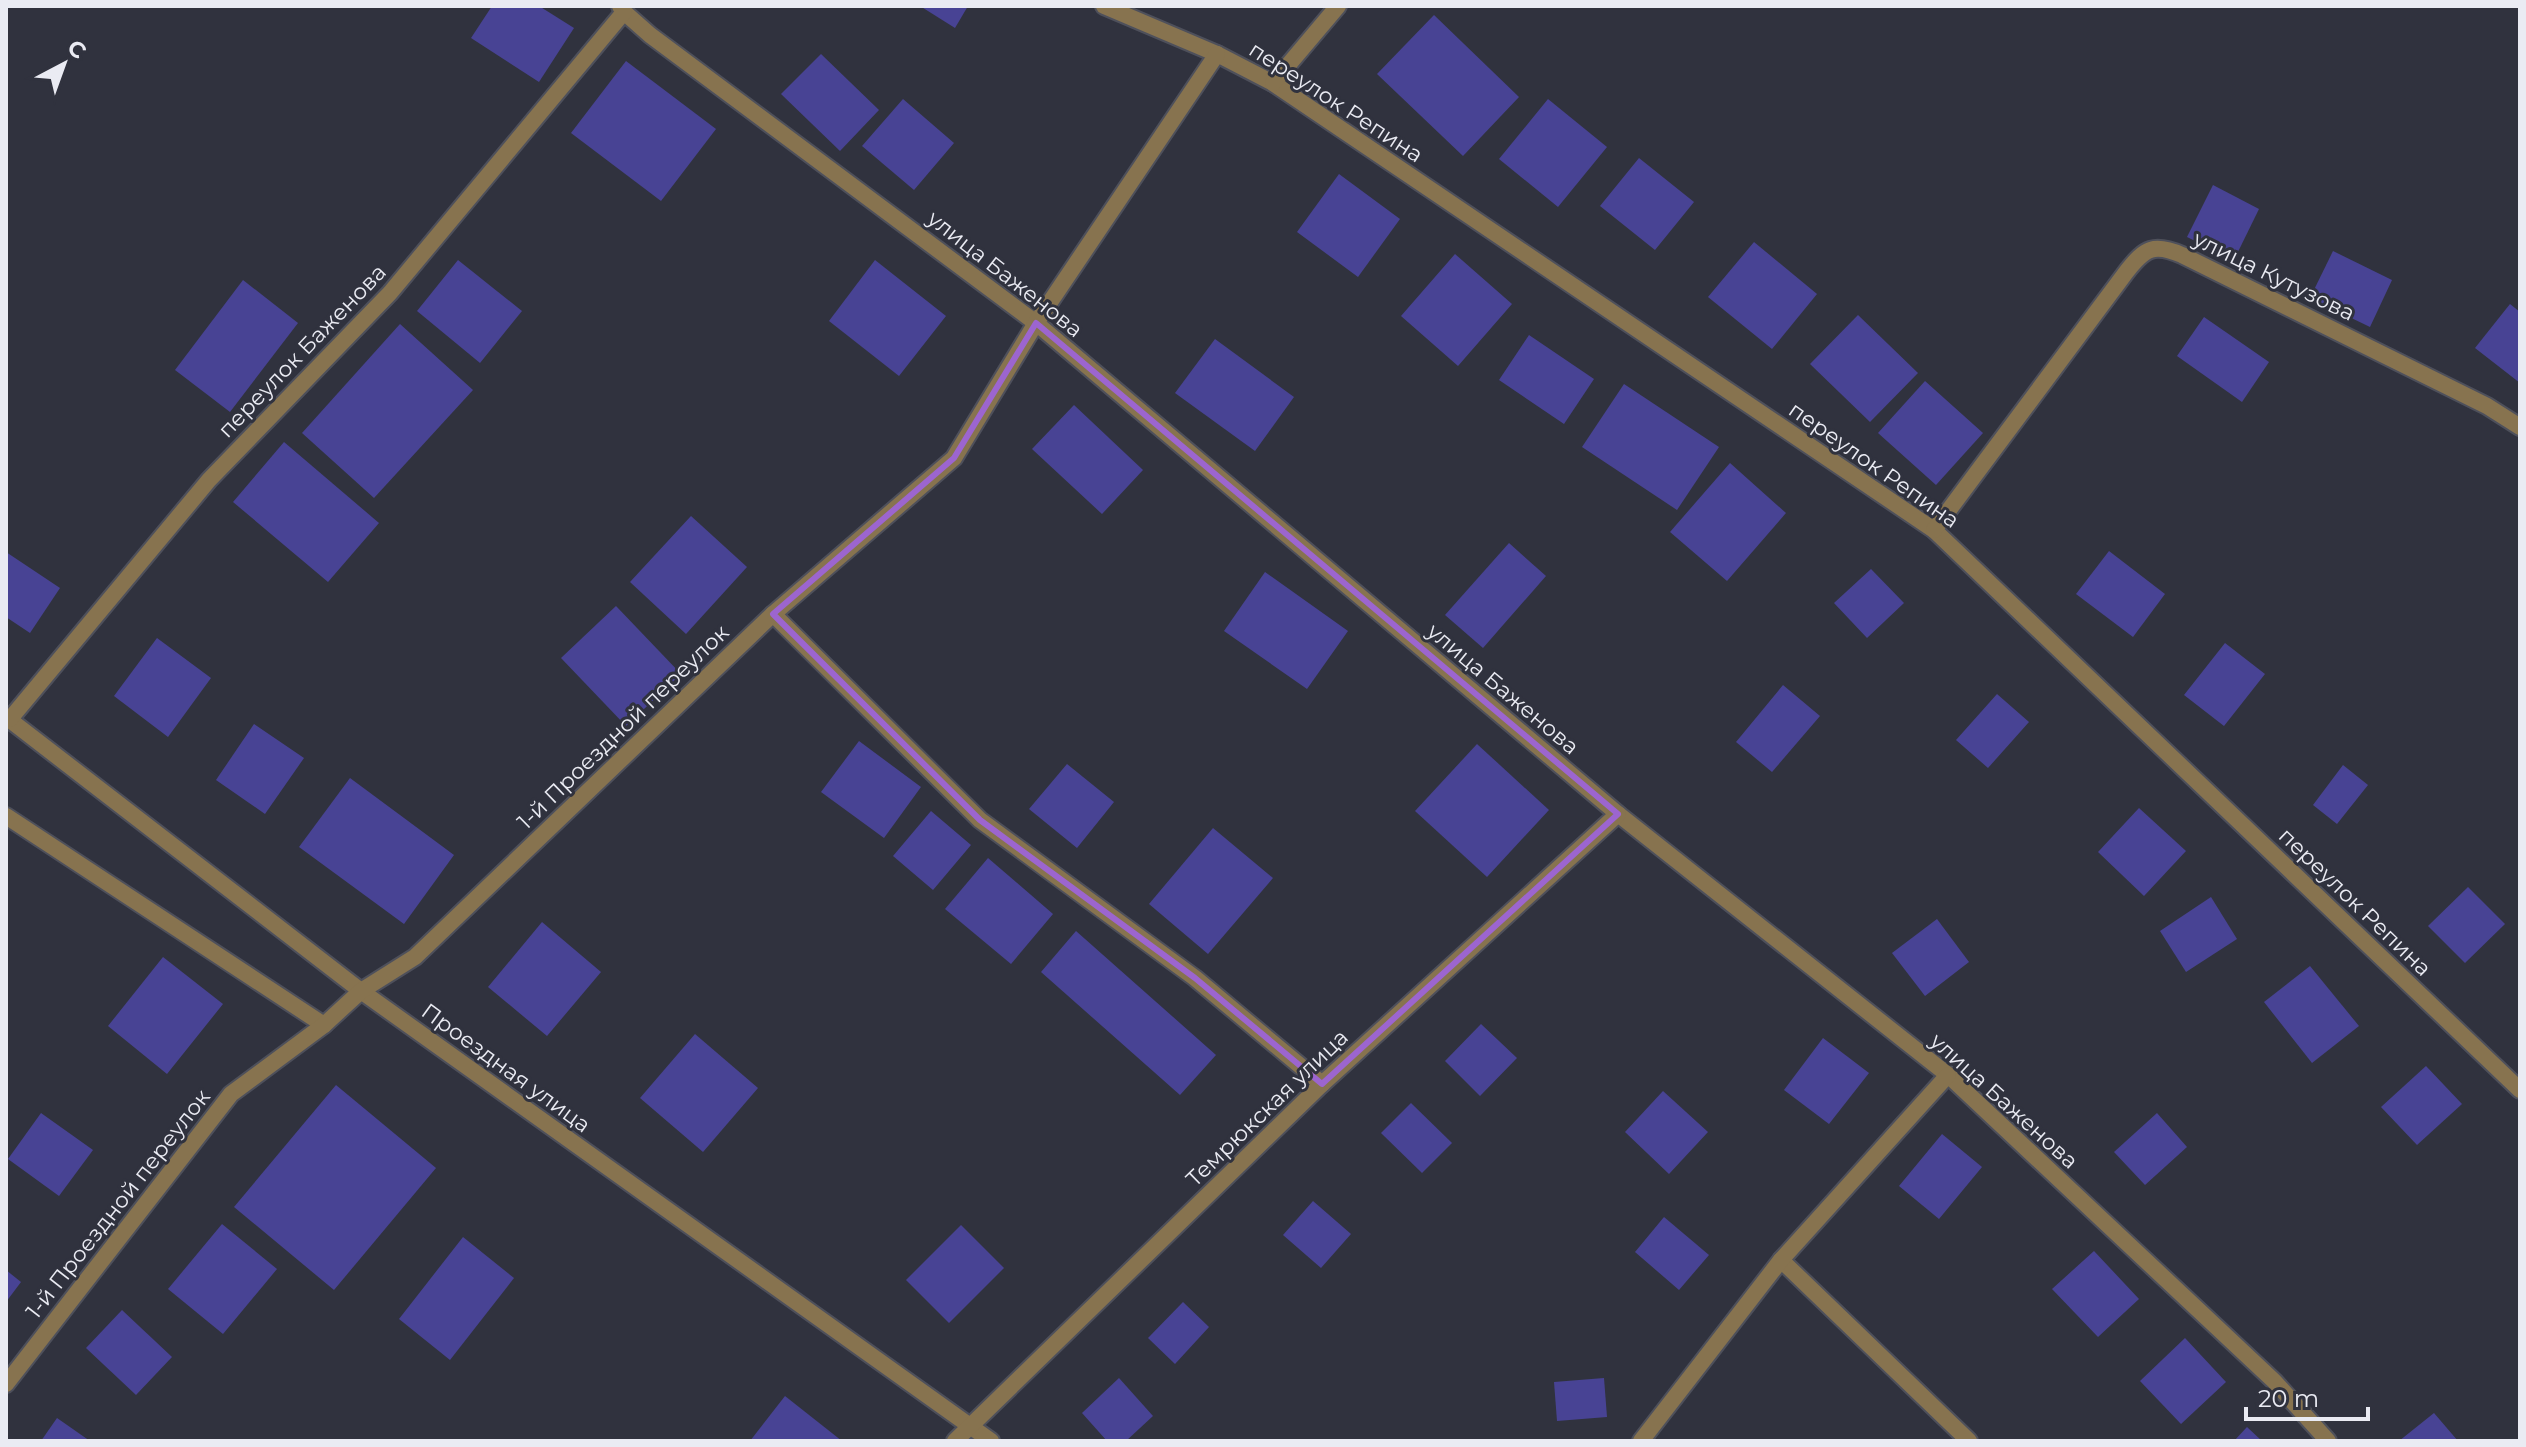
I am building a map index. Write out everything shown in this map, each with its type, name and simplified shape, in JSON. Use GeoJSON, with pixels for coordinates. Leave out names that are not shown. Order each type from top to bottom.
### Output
{"type":"FeatureCollection","features":[{"type":"Feature","properties":{"kind":"street","name":"переулок Репина"},"geometry":{"type":"LineString","coordinates":[[1104,6],[1217,54],[1273,83],[1934,530],[2520,1090]]}},
{"type":"Feature","properties":{"kind":"street"},"geometry":{"type":"LineString","coordinates":[[1273,83],[1338,6]]}},
{"type":"Feature","properties":{"kind":"street","name":"улица Баженова"},"geometry":{"type":"LineString","coordinates":[[622,9],[663,44],[1036,323],[1618,814],[1948,1075],[2274,1381],[2328,1441]]}},
{"type":"Feature","properties":{"kind":"street","name":"переулок Баженова"},"geometry":{"type":"LineString","coordinates":[[8,718],[209,480],[390,293],[622,9]]}},
{"type":"Feature","properties":{"kind":"street","name":"1-й Проездной переулок"},"geometry":{"type":"LineString","coordinates":[[6,1384],[231,1094],[324,1025],[361,991],[415,957],[773,614],[954,458],[1036,323],[1217,54]]}},
{"type":"Feature","properties":{"kind":"street","name":"улица Кутузова"},"geometry":{"type":"LineString","coordinates":[[1934,530],[2127,271],[2150,248],[2167,248],[2182,255],[2487,406],[2520,427]]}},
{"type":"Feature","properties":{"kind":"street"},"geometry":{"type":"LineString","coordinates":[[773,614],[980,820],[1195,978],[1322,1084]]}},
{"type":"Feature","properties":{"kind":"street","name":"Проездная улица"},"geometry":{"type":"LineString","coordinates":[[8,718],[361,991],[991,1441]]}},
{"type":"Feature","properties":{"kind":"street","name":"Темрюкская улица"},"geometry":{"type":"LineString","coordinates":[[955,1441],[1322,1084],[1618,814]]}},
{"type":"Feature","properties":{"kind":"street"},"geometry":{"type":"LineString","coordinates":[[6,816],[324,1025]]}},
{"type":"Feature","properties":{"kind":"street"},"geometry":{"type":"LineString","coordinates":[[1641,1441],[1781,1260],[1948,1075]]}},
{"type":"Feature","properties":{"kind":"street"},"geometry":{"type":"LineString","coordinates":[[1781,1260],[1969,1441]]}},
{"type":"Feature","properties":{"kind":"highlighted area"},"geometry":{"type":"Polygon","coordinates":[[[1036,323],[1618,814],[1322,1084],[1195,978],[980,820],[773,614],[954,458],[1036,323]]]}},
{"type":"Feature","properties":{"kind":"building"},"geometry":{"type":"Polygon","coordinates":[[[492,6],[539,6],[574,28],[539,82],[471,38],[492,6]]]}},
{"type":"Feature","properties":{"kind":"building"},"geometry":{"type":"Polygon","coordinates":[[[920,6],[968,6],[955,28],[920,6]]]}},
{"type":"Feature","properties":{"kind":"building"},"geometry":{"type":"Polygon","coordinates":[[[1434,15],[1519,97],[1463,156],[1377,74],[1434,15]]]}},
{"type":"Feature","properties":{"kind":"building"},"geometry":{"type":"Polygon","coordinates":[[[821,54],[879,110],[840,151],[781,94],[821,54]]]}},
{"type":"Feature","properties":{"kind":"building"},"geometry":{"type":"Polygon","coordinates":[[[626,61],[716,129],[661,201],[571,133],[626,61]]]}},
{"type":"Feature","properties":{"kind":"building"},"geometry":{"type":"Polygon","coordinates":[[[903,99],[954,143],[914,190],[862,146],[903,99]]]}},
{"type":"Feature","properties":{"kind":"building"},"geometry":{"type":"Polygon","coordinates":[[[1548,99],[1607,147],[1558,207],[1499,159],[1548,99]]]}},
{"type":"Feature","properties":{"kind":"building"},"geometry":{"type":"Polygon","coordinates":[[[1639,158],[1694,202],[1655,250],[1600,206],[1639,158]]]}},
{"type":"Feature","properties":{"kind":"building"},"geometry":{"type":"Polygon","coordinates":[[[1339,174],[1400,219],[1358,277],[1297,232],[1339,174]]]}},
{"type":"Feature","properties":{"kind":"building"},"geometry":{"type":"Polygon","coordinates":[[[2213,185],[2259,209],[2234,260],[2187,237],[2213,185]]]}},
{"type":"Feature","properties":{"kind":"building"},"geometry":{"type":"Polygon","coordinates":[[[1754,242],[1817,294],[1772,349],[1708,297],[1754,242]]]}},
{"type":"Feature","properties":{"kind":"building"},"geometry":{"type":"Polygon","coordinates":[[[2333,251],[2392,280],[2370,327],[2310,298],[2333,251]]]}},
{"type":"Feature","properties":{"kind":"building"},"geometry":{"type":"Polygon","coordinates":[[[1455,254],[1512,304],[1458,366],[1401,316],[1455,254]]]}},
{"type":"Feature","properties":{"kind":"building"},"geometry":{"type":"Polygon","coordinates":[[[458,260],[522,311],[480,363],[417,311],[458,260]]]}},
{"type":"Feature","properties":{"kind":"building"},"geometry":{"type":"Polygon","coordinates":[[[875,260],[946,316],[899,376],[829,321],[875,260]]]}},
{"type":"Feature","properties":{"kind":"building"},"geometry":{"type":"Polygon","coordinates":[[[243,280],[298,323],[230,412],[175,370],[243,280]]]}},
{"type":"Feature","properties":{"kind":"building"},"geometry":{"type":"Polygon","coordinates":[[[2510,304],[2520,312],[2520,383],[2475,348],[2510,304]]]}},
{"type":"Feature","properties":{"kind":"building"},"geometry":{"type":"Polygon","coordinates":[[[1858,315],[1918,373],[1870,422],[1810,364],[1858,315]]]}},
{"type":"Feature","properties":{"kind":"building"},"geometry":{"type":"Polygon","coordinates":[[[2204,317],[2269,362],[2242,402],[2177,356],[2204,317]]]}},
{"type":"Feature","properties":{"kind":"building"},"geometry":{"type":"Polygon","coordinates":[[[400,324],[473,390],[374,498],[302,433],[400,324]]]}},
{"type":"Feature","properties":{"kind":"building"},"geometry":{"type":"Polygon","coordinates":[[[1529,335],[1594,379],[1564,424],[1499,380],[1529,335]]]}},
{"type":"Feature","properties":{"kind":"building"},"geometry":{"type":"Polygon","coordinates":[[[1215,339],[1294,397],[1255,451],[1175,393],[1215,339]]]}},
{"type":"Feature","properties":{"kind":"building"},"geometry":{"type":"Polygon","coordinates":[[[1925,381],[1983,433],[1936,485],[1878,433],[1925,381]]]}},
{"type":"Feature","properties":{"kind":"building"},"geometry":{"type":"Polygon","coordinates":[[[1624,384],[1719,447],[1677,510],[1582,447],[1624,384]]]}},
{"type":"Feature","properties":{"kind":"building"},"geometry":{"type":"Polygon","coordinates":[[[1074,405],[1143,470],[1102,514],[1032,449],[1074,405]]]}},
{"type":"Feature","properties":{"kind":"building"},"geometry":{"type":"Polygon","coordinates":[[[284,442],[379,523],[328,582],[233,502],[284,442]]]}},
{"type":"Feature","properties":{"kind":"building"},"geometry":{"type":"Polygon","coordinates":[[[1730,463],[1786,513],[1727,581],[1670,532],[1730,463]]]}},
{"type":"Feature","properties":{"kind":"building"},"geometry":{"type":"Polygon","coordinates":[[[691,516],[747,567],[686,634],[630,582],[691,516]]]}},
{"type":"Feature","properties":{"kind":"building"},"geometry":{"type":"Polygon","coordinates":[[[1509,543],[1546,576],[1483,648],[1445,615],[1509,543]]]}},
{"type":"Feature","properties":{"kind":"building"},"geometry":{"type":"Polygon","coordinates":[[[2109,551],[2165,594],[2133,637],[2076,594],[2109,551]]]}},
{"type":"Feature","properties":{"kind":"building"},"geometry":{"type":"Polygon","coordinates":[[[6,552],[60,588],[30,633],[6,617],[6,552]]]}},
{"type":"Feature","properties":{"kind":"building"},"geometry":{"type":"Polygon","coordinates":[[[1871,569],[1904,603],[1867,638],[1834,603],[1871,569]]]}},
{"type":"Feature","properties":{"kind":"building"},"geometry":{"type":"Polygon","coordinates":[[[1265,572],[1348,631],[1307,689],[1224,631],[1265,572]]]}},
{"type":"Feature","properties":{"kind":"building"},"geometry":{"type":"Polygon","coordinates":[[[616,606],[681,674],[626,726],[561,658],[616,606]]]}},
{"type":"Feature","properties":{"kind":"building"},"geometry":{"type":"Polygon","coordinates":[[[157,638],[211,678],[168,737],[114,696],[157,638]]]}},
{"type":"Feature","properties":{"kind":"building"},"geometry":{"type":"Polygon","coordinates":[[[2225,643],[2265,674],[2224,726],[2184,695],[2225,643]]]}},
{"type":"Feature","properties":{"kind":"building"},"geometry":{"type":"Polygon","coordinates":[[[1783,685],[1820,716],[1772,772],[1736,742],[1783,685]]]}},
{"type":"Feature","properties":{"kind":"building"},"geometry":{"type":"Polygon","coordinates":[[[1997,694],[2029,722],[1988,768],[1956,740],[1997,694]]]}},
{"type":"Feature","properties":{"kind":"building"},"geometry":{"type":"Polygon","coordinates":[[[254,724],[304,758],[265,814],[216,780],[254,724]]]}},
{"type":"Feature","properties":{"kind":"building"},"geometry":{"type":"Polygon","coordinates":[[[859,741],[921,787],[884,838],[821,792],[859,741]]]}},
{"type":"Feature","properties":{"kind":"building"},"geometry":{"type":"Polygon","coordinates":[[[1477,744],[1549,810],[1487,877],[1415,811],[1477,744]]]}},
{"type":"Feature","properties":{"kind":"building"},"geometry":{"type":"Polygon","coordinates":[[[1067,764],[1114,802],[1077,848],[1029,809],[1067,764]]]}},
{"type":"Feature","properties":{"kind":"building"},"geometry":{"type":"Polygon","coordinates":[[[2343,765],[2368,785],[2337,824],[2313,805],[2343,765]]]}},
{"type":"Feature","properties":{"kind":"building"},"geometry":{"type":"Polygon","coordinates":[[[350,778],[454,855],[404,924],[299,847],[350,778]]]}},
{"type":"Feature","properties":{"kind":"building"},"geometry":{"type":"Polygon","coordinates":[[[2139,808],[2186,851],[2144,896],[2098,852],[2139,808]]]}},
{"type":"Feature","properties":{"kind":"building"},"geometry":{"type":"Polygon","coordinates":[[[931,811],[971,845],[933,890],[893,856],[931,811]]]}},
{"type":"Feature","properties":{"kind":"building"},"geometry":{"type":"Polygon","coordinates":[[[1213,828],[1273,878],[1208,954],[1149,904],[1213,828]]]}},
{"type":"Feature","properties":{"kind":"building"},"geometry":{"type":"Polygon","coordinates":[[[988,858],[1053,914],[1011,964],[945,909],[988,858]]]}},
{"type":"Feature","properties":{"kind":"building"},"geometry":{"type":"Polygon","coordinates":[[[2468,887],[2505,924],[2465,963],[2428,926],[2468,887]]]}},
{"type":"Feature","properties":{"kind":"building"},"geometry":{"type":"Polygon","coordinates":[[[2211,897],[2237,939],[2186,972],[2160,931],[2211,897]]]}},
{"type":"Feature","properties":{"kind":"building"},"geometry":{"type":"Polygon","coordinates":[[[1937,919],[1969,962],[1925,996],[1892,953],[1937,919]]]}},
{"type":"Feature","properties":{"kind":"building"},"geometry":{"type":"Polygon","coordinates":[[[542,922],[601,972],[547,1036],[488,987],[542,922]]]}},
{"type":"Feature","properties":{"kind":"building"},"geometry":{"type":"Polygon","coordinates":[[[1076,931],[1216,1055],[1180,1095],[1041,972],[1076,931]]]}},
{"type":"Feature","properties":{"kind":"building"},"geometry":{"type":"Polygon","coordinates":[[[163,957],[223,1004],[167,1074],[108,1026],[163,957]]]}},
{"type":"Feature","properties":{"kind":"building"},"geometry":{"type":"Polygon","coordinates":[[[2310,966],[2359,1026],[2312,1063],[2264,1002],[2310,966]]]}},
{"type":"Feature","properties":{"kind":"building"},"geometry":{"type":"Polygon","coordinates":[[[1481,1024],[1517,1058],[1480,1096],[1445,1061],[1481,1024]]]}},
{"type":"Feature","properties":{"kind":"building"},"geometry":{"type":"Polygon","coordinates":[[[695,1034],[758,1088],[703,1152],[640,1098],[695,1034]]]}},
{"type":"Feature","properties":{"kind":"building"},"geometry":{"type":"Polygon","coordinates":[[[1823,1038],[1869,1073],[1829,1124],[1784,1090],[1823,1038]]]}},
{"type":"Feature","properties":{"kind":"building"},"geometry":{"type":"Polygon","coordinates":[[[2426,1066],[2462,1104],[2417,1145],[2381,1107],[2426,1066]]]}},
{"type":"Feature","properties":{"kind":"building"},"geometry":{"type":"Polygon","coordinates":[[[336,1085],[436,1168],[334,1290],[234,1207],[336,1085]]]}},
{"type":"Feature","properties":{"kind":"building"},"geometry":{"type":"Polygon","coordinates":[[[1663,1091],[1708,1132],[1669,1174],[1625,1132],[1663,1091]]]}},
{"type":"Feature","properties":{"kind":"building"},"geometry":{"type":"Polygon","coordinates":[[[1411,1103],[1452,1143],[1422,1173],[1381,1133],[1411,1103]]]}},
{"type":"Feature","properties":{"kind":"building"},"geometry":{"type":"Polygon","coordinates":[[[41,1113],[93,1150],[59,1196],[8,1159],[41,1113]]]}},
{"type":"Feature","properties":{"kind":"building"},"geometry":{"type":"Polygon","coordinates":[[[2157,1113],[2187,1147],[2145,1185],[2114,1152],[2157,1113]]]}},
{"type":"Feature","properties":{"kind":"building"},"geometry":{"type":"Polygon","coordinates":[[[1942,1134],[1982,1167],[1939,1219],[1899,1186],[1942,1134]]]}},
{"type":"Feature","properties":{"kind":"building"},"geometry":{"type":"Polygon","coordinates":[[[1313,1201],[1351,1234],[1321,1268],[1283,1235],[1313,1201]]]}},
{"type":"Feature","properties":{"kind":"building"},"geometry":{"type":"Polygon","coordinates":[[[1664,1217],[1709,1255],[1679,1290],[1635,1252],[1664,1217]]]}},
{"type":"Feature","properties":{"kind":"building"},"geometry":{"type":"Polygon","coordinates":[[[222,1224],[277,1269],[223,1334],[168,1289],[222,1224]]]}},
{"type":"Feature","properties":{"kind":"building"},"geometry":{"type":"Polygon","coordinates":[[[961,1225],[1004,1268],[949,1323],[906,1280],[961,1225]]]}},
{"type":"Feature","properties":{"kind":"building"},"geometry":{"type":"Polygon","coordinates":[[[463,1237],[514,1278],[450,1360],[399,1319],[463,1237]]]}},
{"type":"Feature","properties":{"kind":"building"},"geometry":{"type":"Polygon","coordinates":[[[2094,1251],[2139,1299],[2098,1337],[2052,1289],[2094,1251]]]}},
{"type":"Feature","properties":{"kind":"building"},"geometry":{"type":"Polygon","coordinates":[[[6,1270],[21,1282],[6,1302],[6,1270]]]}},
{"type":"Feature","properties":{"kind":"building"},"geometry":{"type":"Polygon","coordinates":[[[1183,1302],[1209,1327],[1175,1364],[1148,1338],[1183,1302]]]}},
{"type":"Feature","properties":{"kind":"building"},"geometry":{"type":"Polygon","coordinates":[[[122,1310],[172,1357],[136,1395],[86,1348],[122,1310]]]}},
{"type":"Feature","properties":{"kind":"building"},"geometry":{"type":"Polygon","coordinates":[[[2185,1338],[2226,1382],[2181,1424],[2140,1381],[2185,1338]]]}},
{"type":"Feature","properties":{"kind":"building"},"geometry":{"type":"Polygon","coordinates":[[[1119,1378],[1153,1416],[1126,1441],[1107,1441],[1082,1413],[1119,1378]]]}},
{"type":"Feature","properties":{"kind":"building"},"geometry":{"type":"Polygon","coordinates":[[[1604,1378],[1607,1417],[1557,1421],[1554,1382],[1604,1378]]]}},
{"type":"Feature","properties":{"kind":"building"},"geometry":{"type":"Polygon","coordinates":[[[785,1396],[842,1441],[750,1441],[785,1396]]]}},
{"type":"Feature","properties":{"kind":"building"},"geometry":{"type":"Polygon","coordinates":[[[2434,1413],[2458,1441],[2399,1441],[2434,1413]]]}},
{"type":"Feature","properties":{"kind":"building"},"geometry":{"type":"Polygon","coordinates":[[[57,1418],[90,1441],[41,1441],[57,1418]]]}},
{"type":"Feature","properties":{"kind":"building"},"geometry":{"type":"Polygon","coordinates":[[[2247,1427],[2262,1441],[2234,1441],[2247,1427]]]}}]}
